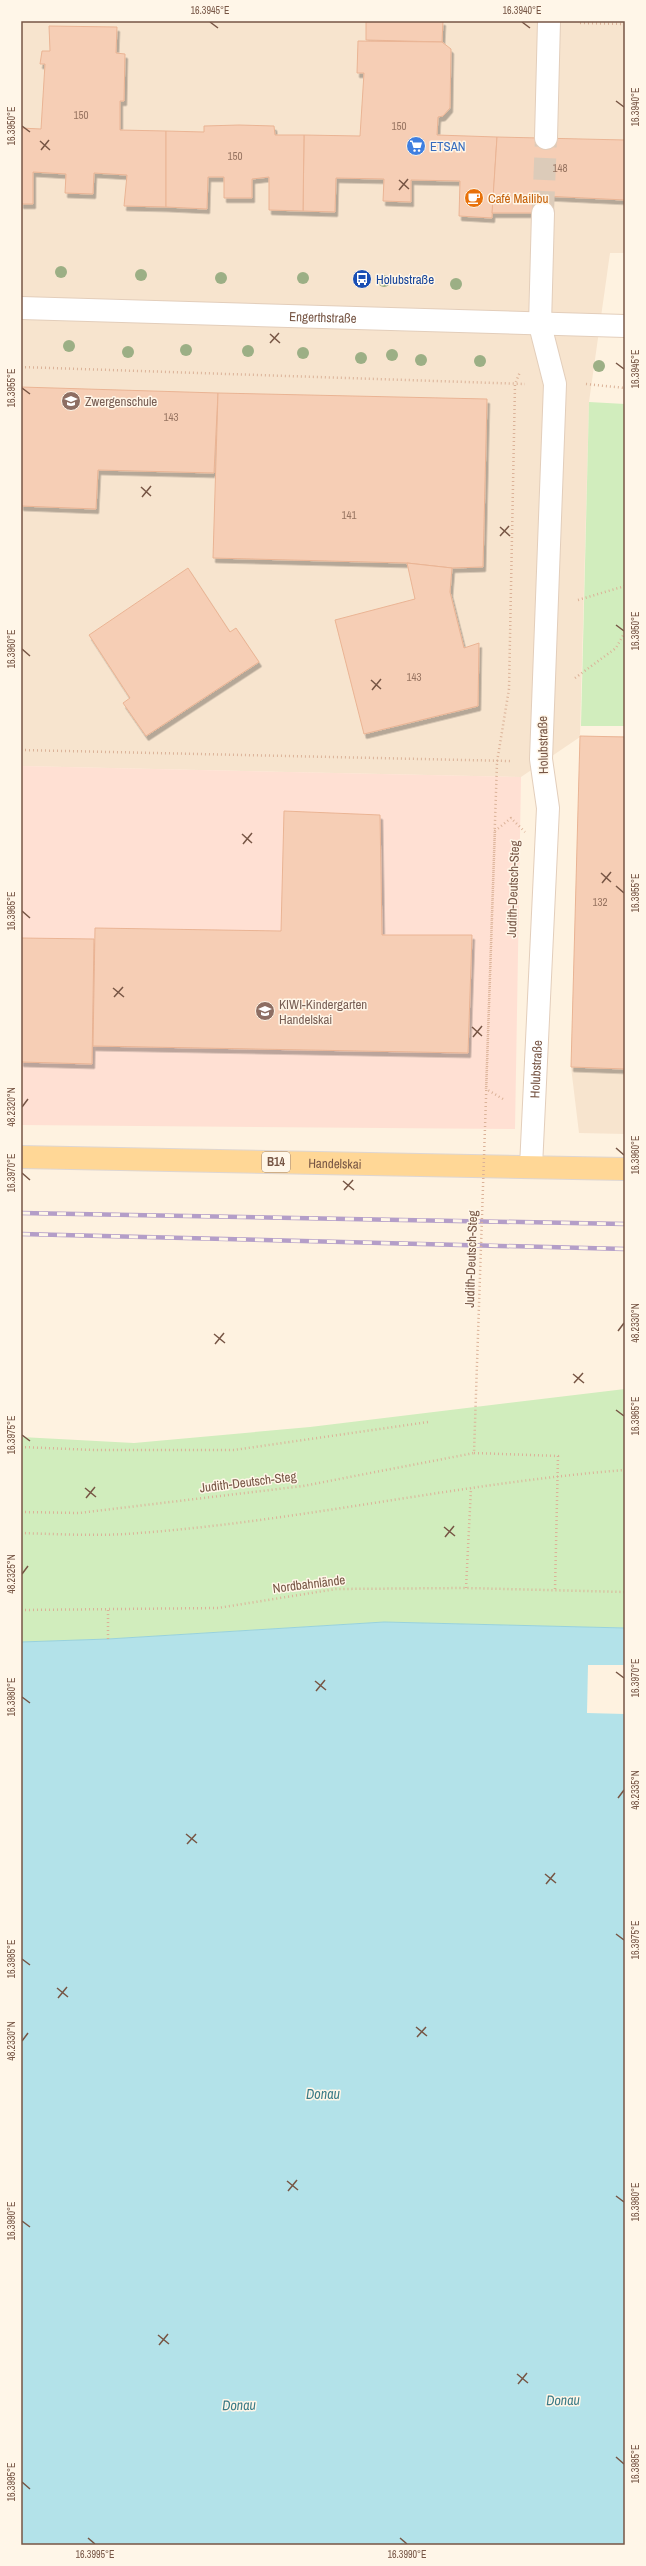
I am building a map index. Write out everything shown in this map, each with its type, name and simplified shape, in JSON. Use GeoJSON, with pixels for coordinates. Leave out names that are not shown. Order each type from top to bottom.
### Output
{"type":"FeatureCollection","features":[{"type":"Feature","properties":{"kind":"main road","name":"Handelskai"},"geometry":{"type":"LineString","coordinates":[[21,1157],[625,1169]]}},
{"type":"Feature","properties":{"kind":"street"},"geometry":{"type":"LineString","coordinates":[[546,138],[549,22]]}},
{"type":"Feature","properties":{"kind":"street","name":"Holubstraße"},"geometry":{"type":"LineString","coordinates":[[531,1167],[548,808],[541,759],[555,384],[540,324],[543,214]]}},
{"type":"Feature","properties":{"kind":"street","name":"Engerthstraße"},"geometry":{"type":"LineString","coordinates":[[21,308],[625,326]]}},
{"type":"Feature","properties":{"kind":"path"},"geometry":{"type":"LineString","coordinates":[[549,22],[625,24]]}},
{"type":"Feature","properties":{"kind":"path"},"geometry":{"type":"LineString","coordinates":[[21,750],[497,762],[509,689],[515,384],[540,324]]}},
{"type":"Feature","properties":{"kind":"path"},"geometry":{"type":"LineString","coordinates":[[21,367],[515,384],[596,384],[625,388]]}},
{"type":"Feature","properties":{"kind":"path"},"geometry":{"type":"LineString","coordinates":[[547,594],[582,600],[625,586]]}},
{"type":"Feature","properties":{"kind":"path"},"geometry":{"type":"LineString","coordinates":[[543,701],[616,648],[625,632]]}},
{"type":"Feature","properties":{"kind":"path","name":"Judith-Deutsch-Steg"},"geometry":{"type":"LineString","coordinates":[[497,762],[486,1089],[501,1100],[506,1097]]}},
{"type":"Feature","properties":{"kind":"path","name":"Judith-Deutsch-Steg"},"geometry":{"type":"LineString","coordinates":[[474,1453],[495,831],[511,818],[525,832],[525,840]]}},
{"type":"Feature","properties":{"kind":"path"},"geometry":{"type":"LineString","coordinates":[[21,1448],[94,1450],[234,1450],[428,1422]]}},
{"type":"Feature","properties":{"kind":"path","name":"Judith-Deutsch-Steg"},"geometry":{"type":"LineString","coordinates":[[21,1512],[79,1513],[303,1486],[474,1453],[558,1456],[556,1475]]}},
{"type":"Feature","properties":{"kind":"path"},"geometry":{"type":"LineString","coordinates":[[21,1534],[124,1534],[237,1522],[556,1475],[625,1470]]}},
{"type":"Feature","properties":{"kind":"path"},"geometry":{"type":"LineString","coordinates":[[554,1590],[556,1475]]}},
{"type":"Feature","properties":{"kind":"path"},"geometry":{"type":"LineString","coordinates":[[466,1588],[471,1488]]}},
{"type":"Feature","properties":{"kind":"path","name":"Nordbahnlände"},"geometry":{"type":"LineString","coordinates":[[21,1610],[218,1608],[336,1589],[466,1588],[625,1592]]}},
{"type":"Feature","properties":{"kind":"path"},"geometry":{"type":"LineString","coordinates":[[108,1609],[108,1639]]}},
{"type":"Feature","properties":{"kind":"shaded area"},"geometry":{"type":"Polygon","coordinates":[[[21,21],[625,21],[625,253],[610,253],[589,402],[580,736],[625,736],[625,1134],[579,1133],[571,1067],[580,737],[521,777],[21,766],[21,21]]]}},
{"type":"Feature","properties":{"kind":"shaded area"},"geometry":{"type":"Polygon","coordinates":[[[21,766],[521,777],[515,1129],[21,1125],[21,766]]]}},
{"type":"Feature","properties":{"kind":"green space"},"geometry":{"type":"Polygon","coordinates":[[[589,402],[625,404],[625,726],[581,726],[589,402]]]}},
{"type":"Feature","properties":{"kind":"green space"},"geometry":{"type":"Polygon","coordinates":[[[625,1389],[625,1628],[384,1622],[108,1639],[21,1642],[21,1437],[134,1443],[310,1427],[625,1389]]]}},
{"type":"Feature","properties":{"kind":"water","name":"Donau"},"geometry":{"type":"Polygon","coordinates":[[[384,1622],[625,1628],[625,2545],[21,2545],[21,1642],[108,1639],[384,1622]]]}},
{"type":"Feature","properties":{"kind":"pier"},"geometry":{"type":"Polygon","coordinates":[[[588,1665],[625,1665],[625,1714],[587,1713],[588,1665]]]}},
{"type":"Feature","properties":{"kind":"building"},"geometry":{"type":"Polygon","coordinates":[[[366,21],[443,21],[442,42],[366,40],[366,21]]]}},
{"type":"Feature","properties":{"kind":"building"},"geometry":{"type":"Polygon","coordinates":[[[49,26],[117,27],[116,53],[125,54],[124,101],[120,101],[120,130],[166,131],[166,207],[124,206],[127,175],[94,173],[93,194],[65,193],[66,174],[33,172],[33,204],[21,204],[21,128],[41,129],[45,64],[40,64],[42,51],[50,51],[49,26]]]}},
{"type":"Feature","properties":{"kind":"building"},"geometry":{"type":"Polygon","coordinates":[[[358,41],[442,42],[451,49],[450,108],[443,116],[438,117],[437,135],[497,137],[492,218],[459,216],[460,181],[411,180],[411,202],[383,201],[384,179],[336,178],[335,212],[303,211],[304,135],[360,136],[364,73],[357,73],[358,41]]]}},
{"type":"Feature","properties":{"kind":"building"},"geometry":{"type":"Polygon","coordinates":[[[204,126],[274,126],[275,135],[304,135],[303,211],[269,210],[269,177],[252,179],[252,198],[224,198],[224,177],[208,177],[207,209],[166,207],[166,131],[204,132],[204,126]]]}},
{"type":"Feature","properties":{"kind":"building"},"geometry":{"type":"Polygon","coordinates":[[[497,137],[625,140],[625,200],[544,196],[543,213],[492,213],[497,137]]]}},
{"type":"Feature","properties":{"kind":"building"},"geometry":{"type":"Polygon","coordinates":[[[21,387],[218,393],[214,473],[98,470],[96,509],[21,506],[21,387]]]}},
{"type":"Feature","properties":{"kind":"building"},"geometry":{"type":"Polygon","coordinates":[[[218,393],[487,399],[483,567],[452,568],[407,563],[213,558],[218,393]]]}},
{"type":"Feature","properties":{"kind":"building"},"geometry":{"type":"Polygon","coordinates":[[[407,563],[452,568],[450,592],[464,648],[479,643],[478,706],[364,734],[335,620],[415,599],[407,563]]]}},
{"type":"Feature","properties":{"kind":"building"},"geometry":{"type":"Polygon","coordinates":[[[188,568],[230,632],[236,628],[259,662],[146,736],[123,703],[130,698],[89,635],[188,568]]]}},
{"type":"Feature","properties":{"kind":"building"},"geometry":{"type":"Polygon","coordinates":[[[580,736],[625,737],[625,1069],[571,1067],[580,736]]]}},
{"type":"Feature","properties":{"kind":"building"},"geometry":{"type":"Polygon","coordinates":[[[284,811],[380,815],[382,935],[472,935],[468,1053],[93,1046],[95,928],[281,931],[284,811]]]}},
{"type":"Feature","properties":{"kind":"building"},"geometry":{"type":"Polygon","coordinates":[[[21,938],[94,939],[92,1064],[21,1062],[21,938]]]}},
{"type":"Feature","properties":{"kind":"tunnel"},"geometry":{"type":"LineString","coordinates":[[543,213],[546,138]]}},
{"type":"Feature","properties":{"kind":"railway"},"geometry":{"type":"LineString","coordinates":[[21,1213],[625,1224]]}},
{"type":"Feature","properties":{"kind":"railway"},"geometry":{"type":"LineString","coordinates":[[21,1234],[625,1249]]}},
{"type":"Feature","properties":{"kind":"place","name":"ETSAN"},"geometry":{"type":"Point","coordinates":[416,146]}},
{"type":"Feature","properties":{"kind":"place","name":"Café Mailibu"},"geometry":{"type":"Point","coordinates":[474,198]}},
{"type":"Feature","properties":{"kind":"place","name":"Holubstraße"},"geometry":{"type":"Point","coordinates":[362,279]}},
{"type":"Feature","properties":{"kind":"place","name":"Zwergenschule"},"geometry":{"type":"Point","coordinates":[71,401]}},
{"type":"Feature","properties":{"kind":"place","name":"KIWI-Kindergarten Handelskai"},"geometry":{"type":"Point","coordinates":[265,1011]}}]}
